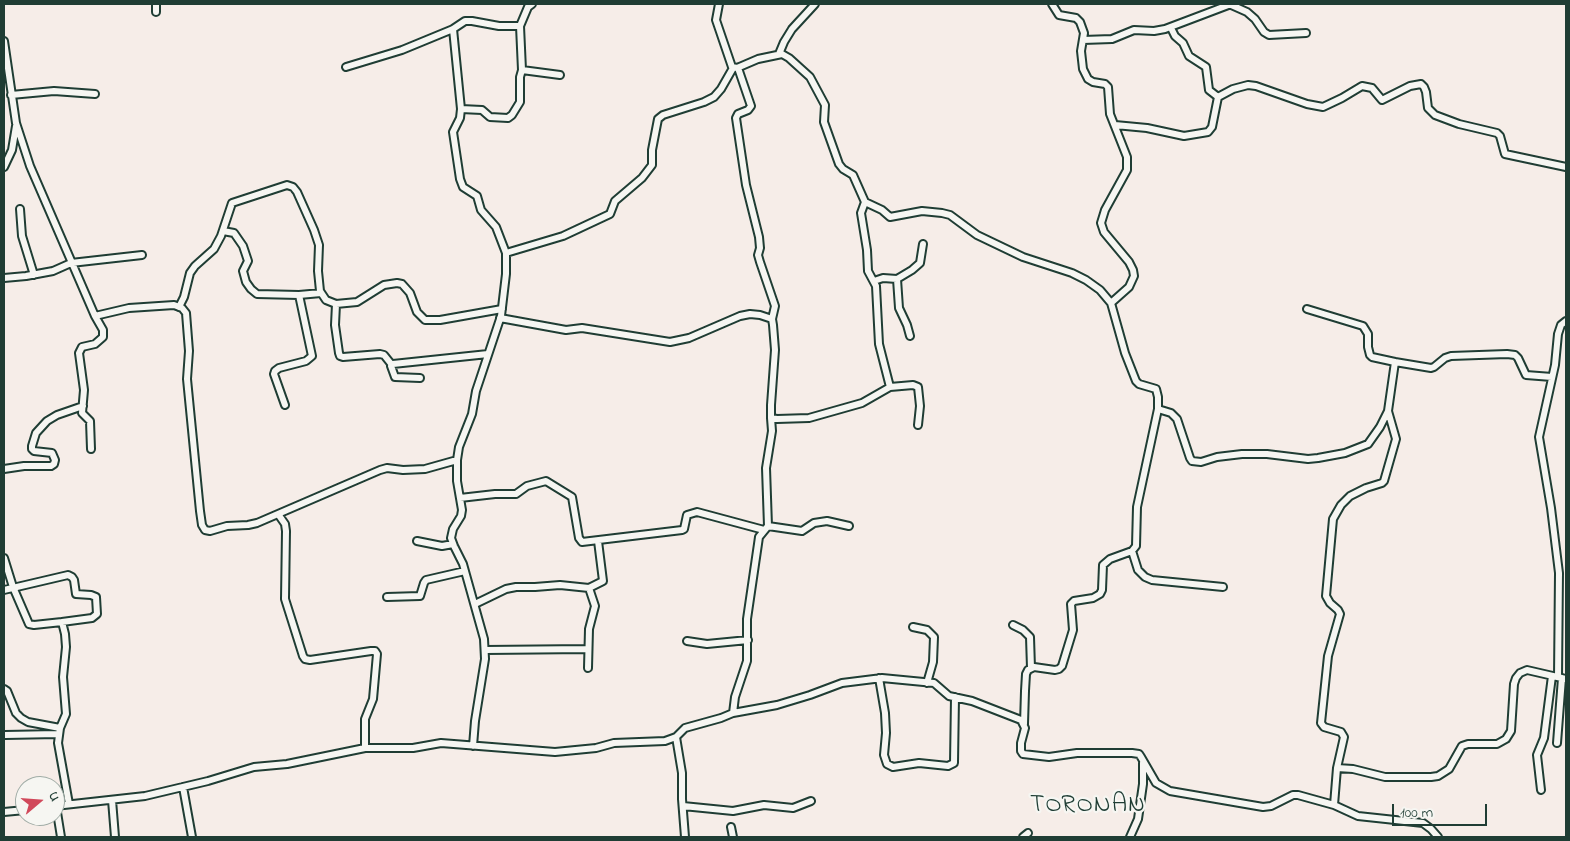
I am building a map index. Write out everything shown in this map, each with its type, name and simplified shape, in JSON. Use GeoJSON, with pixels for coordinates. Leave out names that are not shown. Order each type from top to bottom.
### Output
{"type":"FeatureCollection","features":[{"type":"Feature","properties":{"kind":"street"},"geometry":{"type":"LineString","coordinates":[[156,4],[156,12]]}},
{"type":"Feature","properties":{"kind":"street"},"geometry":{"type":"LineString","coordinates":[[461,109],[482,110],[490,118],[508,118],[512,115],[520,102],[520,76],[522,70],[520,26],[528,7],[532,4]]}},
{"type":"Feature","properties":{"kind":"street"},"geometry":{"type":"LineString","coordinates":[[719,4],[716,20],[718,28],[751,106],[748,110],[738,114],[736,118],[746,185],[759,237],[760,248],[758,255],[775,306],[772,319],[775,350],[772,431],[766,468],[766,528],[758,544],[747,619],[747,661],[735,697],[733,713]]}},
{"type":"Feature","properties":{"kind":"street"},"geometry":{"type":"LineString","coordinates":[[779,54],[792,29],[815,4]]}},
{"type":"Feature","properties":{"kind":"street"},"geometry":{"type":"LineString","coordinates":[[1052,4],[1059,14],[1076,18],[1080,22],[1084,33],[1082,60],[1085,74],[1093,82],[1104,84],[1108,87],[1110,114],[1125,149],[1128,166],[1105,210],[1101,223],[1104,232],[1129,262],[1134,276],[1129,286],[1111,303]]}},
{"type":"Feature","properties":{"kind":"street"},"geometry":{"type":"LineString","coordinates":[[1083,40],[1104,40],[1121,36],[1134,30],[1154,31],[1171,28],[1230,4],[1247,12],[1255,19],[1264,32],[1269,35],[1306,33]]}},
{"type":"Feature","properties":{"kind":"street"},"geometry":{"type":"LineString","coordinates":[[346,68],[402,50],[454,29],[468,21],[499,26],[520,26]]}},
{"type":"Feature","properties":{"kind":"street"},"geometry":{"type":"LineString","coordinates":[[1171,28],[1175,36],[1183,43],[1189,56],[1206,67],[1209,90],[1218,97]]}},
{"type":"Feature","properties":{"kind":"street"},"geometry":{"type":"LineString","coordinates":[[454,29],[461,109],[460,118],[453,132],[461,183],[466,189],[477,196],[481,210],[494,224],[506,253],[506,274],[500,318],[476,391],[472,414],[457,460],[457,482],[461,516],[453,529],[451,538],[465,571],[484,639],[485,650],[473,746]]}},
{"type":"Feature","properties":{"kind":"street"},"geometry":{"type":"LineString","coordinates":[[4,41],[16,123],[30,166],[102,330],[103,337],[95,344],[82,347],[78,353],[84,390],[82,414],[89,420],[92,427],[91,449]]}},
{"type":"Feature","properties":{"kind":"street"},"geometry":{"type":"LineString","coordinates":[[506,253],[563,236],[610,214],[615,201],[642,178],[652,165],[652,150],[658,118],[704,102],[714,96],[721,90],[736,68],[758,59],[779,54],[785,55],[810,76],[825,105],[824,122],[839,164],[853,175],[864,202],[861,213],[867,250],[868,275],[876,286],[879,344],[890,387]]}},
{"type":"Feature","properties":{"kind":"street"},"geometry":{"type":"LineString","coordinates":[[522,70],[560,75]]}},
{"type":"Feature","properties":{"kind":"street"},"geometry":{"type":"LineString","coordinates":[[1218,97],[1233,89],[1248,85],[1256,86],[1307,104],[1323,106],[1342,98],[1362,86],[1372,88],[1382,100],[1410,86],[1421,84],[1426,92],[1428,108],[1435,115],[1460,124],[1498,133],[1505,154],[1566,167]]}},
{"type":"Feature","properties":{"kind":"street"},"geometry":{"type":"LineString","coordinates":[[12,95],[54,91],[95,94]]}},
{"type":"Feature","properties":{"kind":"street"},"geometry":{"type":"LineString","coordinates":[[1115,125],[1147,128],[1184,136],[1208,132],[1212,127],[1218,97]]}},
{"type":"Feature","properties":{"kind":"street"},"geometry":{"type":"LineString","coordinates":[[4,167],[12,150],[16,123]]}},
{"type":"Feature","properties":{"kind":"street"},"geometry":{"type":"LineString","coordinates":[[179,306],[184,297],[190,273],[214,249],[223,231],[232,203],[287,185],[293,187],[314,230],[319,245],[318,271],[321,293],[326,300],[336,304],[357,302],[384,285],[397,283],[405,286],[410,293],[417,312],[425,320],[440,320],[502,309]]}},
{"type":"Feature","properties":{"kind":"street"},"geometry":{"type":"LineString","coordinates":[[864,202],[878,207],[890,217],[922,211],[942,213],[950,216],[977,235],[1012,253],[1086,280],[1100,290],[1111,303],[1125,353],[1136,381],[1156,389],[1158,409],[1137,507],[1136,546],[1132,551],[1110,559],[1103,565],[1102,590],[1100,594],[1093,598],[1076,600],[1071,604],[1073,630],[1062,666],[1055,670],[1034,666],[1026,674],[1024,735],[1021,748],[1023,754],[1049,757],[1077,753],[1139,754],[1156,783],[1170,791],[1262,807],[1271,806],[1293,795],[1298,795],[1334,805],[1358,816],[1423,823],[1438,837]]}},
{"type":"Feature","properties":{"kind":"street"},"geometry":{"type":"LineString","coordinates":[[20,209],[22,236],[34,275]]}},
{"type":"Feature","properties":{"kind":"street"},"geometry":{"type":"LineString","coordinates":[[223,231],[234,233],[246,252],[248,261],[243,275],[250,289],[257,294],[299,295],[321,293]]}},
{"type":"Feature","properties":{"kind":"street"},"geometry":{"type":"LineString","coordinates":[[874,281],[884,278],[897,279],[906,275],[920,263],[923,244]]}},
{"type":"Feature","properties":{"kind":"street"},"geometry":{"type":"LineString","coordinates":[[4,278],[53,271],[71,263],[142,255]]}},
{"type":"Feature","properties":{"kind":"street"},"geometry":{"type":"LineString","coordinates":[[897,279],[899,308],[910,336]]}},
{"type":"Feature","properties":{"kind":"street"},"geometry":{"type":"LineString","coordinates":[[284,405],[275,372],[279,368],[306,361],[312,356],[299,295]]}},
{"type":"Feature","properties":{"kind":"street"},"geometry":{"type":"LineString","coordinates":[[336,304],[335,325],[338,354],[340,356],[343,358],[380,354],[392,365],[393,376],[420,378]]}},
{"type":"Feature","properties":{"kind":"street"},"geometry":{"type":"LineString","coordinates":[[95,316],[129,308],[174,305],[179,306],[184,311],[187,317],[187,379],[202,524],[205,530],[210,531],[233,525],[248,525],[387,468],[403,470],[425,469],[457,460]]}},
{"type":"Feature","properties":{"kind":"street"},"geometry":{"type":"LineString","coordinates":[[1307,310],[1363,326],[1368,334],[1370,355],[1372,357],[1431,368],[1451,356],[1507,354],[1518,358],[1526,375],[1552,378]]}},
{"type":"Feature","properties":{"kind":"street"},"geometry":{"type":"LineString","coordinates":[[500,318],[566,330],[582,328],[670,342],[689,338],[740,316],[750,314],[772,319]]}},
{"type":"Feature","properties":{"kind":"street"},"geometry":{"type":"LineString","coordinates":[[1557,743],[1559,573],[1552,508],[1539,437],[1552,378],[1558,334],[1561,325],[1566,320]]}},
{"type":"Feature","properties":{"kind":"street"},"geometry":{"type":"LineString","coordinates":[[392,365],[488,354]]}},
{"type":"Feature","properties":{"kind":"street"},"geometry":{"type":"LineString","coordinates":[[1158,409],[1174,414],[1192,461],[1201,462],[1217,457],[1242,454],[1276,454],[1308,458],[1345,453],[1368,444],[1380,427],[1388,411],[1394,362]]}},
{"type":"Feature","properties":{"kind":"street"},"geometry":{"type":"LineString","coordinates":[[771,418],[809,418],[868,401],[890,387],[913,385],[918,387],[920,406],[918,425]]}},
{"type":"Feature","properties":{"kind":"street"},"geometry":{"type":"LineString","coordinates":[[4,469],[24,466],[51,466],[54,464],[55,460],[52,454],[32,449],[36,432],[57,415],[83,406]]}},
{"type":"Feature","properties":{"kind":"street"},"geometry":{"type":"LineString","coordinates":[[1334,805],[1337,768],[1344,738],[1341,732],[1324,727],[1321,723],[1328,656],[1340,614],[1330,604],[1326,596],[1333,519],[1341,505],[1350,496],[1384,481],[1396,439],[1388,411]]}},
{"type":"Feature","properties":{"kind":"street"},"geometry":{"type":"LineString","coordinates":[[460,498],[516,494],[527,486],[546,481],[572,497],[580,540],[582,542],[682,530],[684,529],[687,516],[697,512],[766,528],[802,531],[814,523],[827,521],[849,526]]}},
{"type":"Feature","properties":{"kind":"street"},"geometry":{"type":"LineString","coordinates":[[278,514],[286,531],[285,599],[305,659],[310,660],[373,650],[377,654],[373,699],[365,720],[365,748]]}},
{"type":"Feature","properties":{"kind":"street"},"geometry":{"type":"LineString","coordinates":[[417,541],[442,546],[453,544]]}},
{"type":"Feature","properties":{"kind":"street"},"geometry":{"type":"LineString","coordinates":[[475,604],[506,589],[516,587],[536,588],[560,585],[589,588],[603,581],[598,541]]}},
{"type":"Feature","properties":{"kind":"street"},"geometry":{"type":"LineString","coordinates":[[1132,551],[1138,570],[1144,577],[1152,580],[1223,587]]}},
{"type":"Feature","properties":{"kind":"street"},"geometry":{"type":"LineString","coordinates":[[4,558],[13,587],[29,624],[92,618],[97,614],[96,597],[76,594],[72,577],[68,576],[13,587],[4,590]]}},
{"type":"Feature","properties":{"kind":"street"},"geometry":{"type":"LineString","coordinates":[[387,596],[420,596],[426,580],[465,571]]}},
{"type":"Feature","properties":{"kind":"street"},"geometry":{"type":"LineString","coordinates":[[588,668],[590,620],[595,606],[589,588]]}},
{"type":"Feature","properties":{"kind":"street"},"geometry":{"type":"LineString","coordinates":[[62,622],[66,641],[63,677],[66,714],[59,731],[58,743],[69,804]]}},
{"type":"Feature","properties":{"kind":"street"},"geometry":{"type":"LineString","coordinates":[[1013,625],[1023,630],[1030,637],[1031,668]]}},
{"type":"Feature","properties":{"kind":"street"},"geometry":{"type":"LineString","coordinates":[[913,626],[927,630],[934,637],[933,662],[927,683]]}},
{"type":"Feature","properties":{"kind":"street"},"geometry":{"type":"LineString","coordinates":[[687,641],[707,644],[748,640]]}},
{"type":"Feature","properties":{"kind":"street"},"geometry":{"type":"LineString","coordinates":[[485,650],[588,649]]}},
{"type":"Feature","properties":{"kind":"street"},"geometry":{"type":"LineString","coordinates":[[1337,768],[1353,769],[1385,777],[1438,776],[1449,769],[1462,746],[1468,744],[1497,744],[1506,739],[1511,731],[1514,684],[1520,673],[1527,670],[1559,678]]}},
{"type":"Feature","properties":{"kind":"street"},"geometry":{"type":"LineString","coordinates":[[65,805],[145,796],[208,781],[254,767],[287,764],[365,748],[388,746],[413,748],[441,743],[555,752],[596,748],[614,743],[665,741],[676,737],[685,728],[733,713],[777,705],[842,683],[879,678],[934,684],[949,696],[972,701],[1021,720],[1024,724]]}},
{"type":"Feature","properties":{"kind":"street"},"geometry":{"type":"LineString","coordinates":[[879,678],[885,713],[884,755],[889,766],[898,768],[919,763],[948,766],[954,763],[955,697]]}},
{"type":"Feature","properties":{"kind":"street"},"geometry":{"type":"LineString","coordinates":[[1541,790],[1537,755],[1544,738],[1559,678]]}},
{"type":"Feature","properties":{"kind":"street"},"geometry":{"type":"LineString","coordinates":[[4,689],[7,691],[16,713],[21,718],[28,722],[59,731]]}},
{"type":"Feature","properties":{"kind":"street"},"geometry":{"type":"LineString","coordinates":[[5,736],[59,731]]}},
{"type":"Feature","properties":{"kind":"street"},"geometry":{"type":"LineString","coordinates":[[676,737],[682,773],[685,837]]}},
{"type":"Feature","properties":{"kind":"street"},"geometry":{"type":"LineString","coordinates":[[1130,837],[1138,819],[1143,784],[1143,760]]}},
{"type":"Feature","properties":{"kind":"street"},"geometry":{"type":"LineString","coordinates":[[184,787],[192,837]]}},
{"type":"Feature","properties":{"kind":"street"},"geometry":{"type":"LineString","coordinates":[[112,800],[115,837]]}},
{"type":"Feature","properties":{"kind":"street"},"geometry":{"type":"LineString","coordinates":[[683,806],[733,810],[764,805],[794,808],[810,801]]}},
{"type":"Feature","properties":{"kind":"street"},"geometry":{"type":"LineString","coordinates":[[730,828],[733,837]]}},
{"type":"Feature","properties":{"kind":"district","name":"TORONAN"},"geometry":{"type":"Point","coordinates":[1088,807]}}]}
